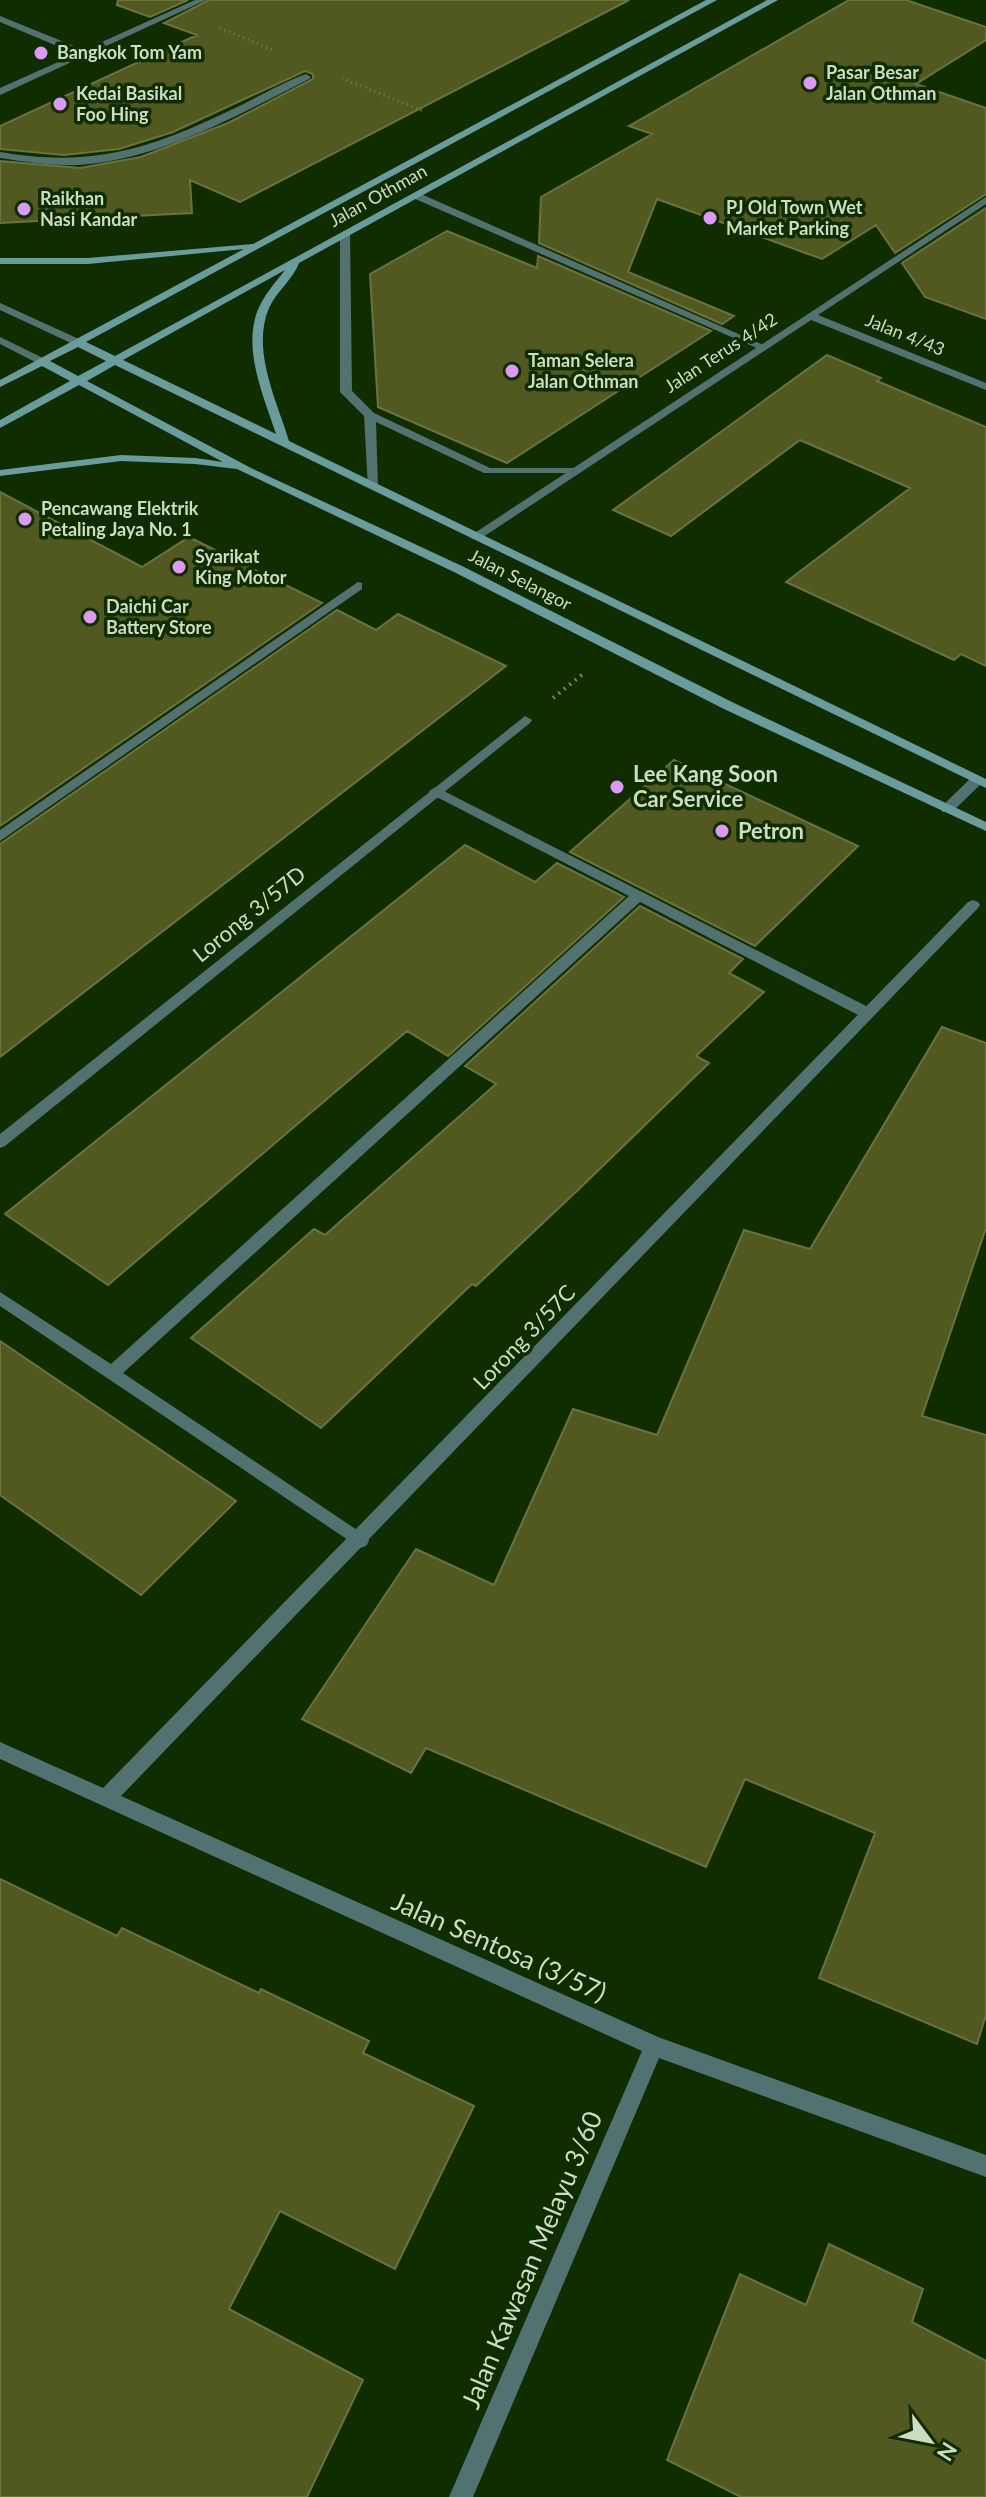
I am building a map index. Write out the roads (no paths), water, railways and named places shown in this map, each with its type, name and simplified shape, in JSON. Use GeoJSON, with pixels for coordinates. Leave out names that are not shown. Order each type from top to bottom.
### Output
{"type":"FeatureCollection","features":[{"type":"Feature","properties":{"kind":"main road","name":"Jalan Othman"},"geometry":{"type":"LineString","coordinates":[[0,384],[713,0]]}},
{"type":"Feature","properties":{"kind":"main road","name":"Jalan Othman"},"geometry":{"type":"LineString","coordinates":[[0,425],[774,0]]}},
{"type":"Feature","properties":{"kind":"main road"},"geometry":{"type":"LineString","coordinates":[[0,261],[88,261],[259,243]]}},
{"type":"Feature","properties":{"kind":"main road"},"geometry":{"type":"LineString","coordinates":[[284,443],[259,347],[261,314],[299,260]]}},
{"type":"Feature","properties":{"kind":"main road","name":"Jalan Selangor"},"geometry":{"type":"LineString","coordinates":[[77,342],[981,782]]}},
{"type":"Feature","properties":{"kind":"main road","name":"Jalan Selangor"},"geometry":{"type":"LineString","coordinates":[[41,361],[247,470],[458,569],[729,706],[986,827]]}},
{"type":"Feature","properties":{"kind":"main road"},"geometry":{"type":"LineString","coordinates":[[0,473],[121,458],[195,461],[247,470]]}},
{"type":"Feature","properties":{"kind":"street"},"geometry":{"type":"LineString","coordinates":[[0,92],[202,0]]}},
{"type":"Feature","properties":{"kind":"street"},"geometry":{"type":"LineString","coordinates":[[0,19],[85,54]]}},
{"type":"Feature","properties":{"kind":"street"},"geometry":{"type":"LineString","coordinates":[[0,155],[50,164],[135,154],[190,133],[306,77]]}},
{"type":"Feature","properties":{"kind":"street"},"geometry":{"type":"LineString","coordinates":[[417,196],[763,347]]}},
{"type":"Feature","properties":{"kind":"street","name":"Jalan Terus 4/42"},"geometry":{"type":"LineString","coordinates":[[476,536],[986,200]]}},
{"type":"Feature","properties":{"kind":"street"},"geometry":{"type":"LineString","coordinates":[[345,234],[346,392],[370,415],[488,471],[574,471]]}},
{"type":"Feature","properties":{"kind":"street"},"geometry":{"type":"LineString","coordinates":[[0,306],[77,342]]}},
{"type":"Feature","properties":{"kind":"street","name":"Jalan 4/43"},"geometry":{"type":"LineString","coordinates":[[810,316],[986,387]]}},
{"type":"Feature","properties":{"kind":"street"},"geometry":{"type":"LineString","coordinates":[[0,340],[41,361]]}},
{"type":"Feature","properties":{"kind":"street"},"geometry":{"type":"LineString","coordinates":[[370,415],[372,486]]}},
{"type":"Feature","properties":{"kind":"street"},"geometry":{"type":"LineString","coordinates":[[0,837],[358,586]]}},
{"type":"Feature","properties":{"kind":"street","name":"Lorong 3/57D"},"geometry":{"type":"LineString","coordinates":[[0,1142],[525,720]]}},
{"type":"Feature","properties":{"kind":"street"},"geometry":{"type":"LineString","coordinates":[[947,809],[981,782]]}},
{"type":"Feature","properties":{"kind":"street"},"geometry":{"type":"LineString","coordinates":[[436,791],[867,1013]]}},
{"type":"Feature","properties":{"kind":"street"},"geometry":{"type":"LineString","coordinates":[[112,1373],[639,895]]}},
{"type":"Feature","properties":{"kind":"street","name":"Lorong 3/57C"},"geometry":{"type":"LineString","coordinates":[[106,1798],[360,1541],[973,905]]}},
{"type":"Feature","properties":{"kind":"street"},"geometry":{"type":"LineString","coordinates":[[0,1298],[360,1541]]}},
{"type":"Feature","properties":{"kind":"street","name":"Jalan Sentosa (3/57)"},"geometry":{"type":"LineString","coordinates":[[0,1750],[654,2046],[986,2166]]}},
{"type":"Feature","properties":{"kind":"street","name":"Jalan Kawasan Melayu 3/60"},"geometry":{"type":"LineString","coordinates":[[461,2497],[654,2046]]}},
{"type":"Feature","properties":{"kind":"place","name":"Bangkok Tom Yam"},"geometry":{"type":"Point","coordinates":[41,53]}},
{"type":"Feature","properties":{"kind":"place","name":"Pasar Besar Jalan Othman"},"geometry":{"type":"Point","coordinates":[810,83]}},
{"type":"Feature","properties":{"kind":"place","name":"Kedai Basikal Foo Hing"},"geometry":{"type":"Point","coordinates":[60,104]}},
{"type":"Feature","properties":{"kind":"place","name":"Raikhan Nasi Kandar"},"geometry":{"type":"Point","coordinates":[24,209]}},
{"type":"Feature","properties":{"kind":"place","name":"PJ Old Town Wet Market Parking"},"geometry":{"type":"Point","coordinates":[710,218]}},
{"type":"Feature","properties":{"kind":"place","name":"Taman Selera Jalan Othman"},"geometry":{"type":"Point","coordinates":[512,371]}},
{"type":"Feature","properties":{"kind":"place","name":"Pencawang Elektrik Petaling Jaya No. 1"},"geometry":{"type":"Point","coordinates":[25,519]}},
{"type":"Feature","properties":{"kind":"place","name":"Syarikat King Motor"},"geometry":{"type":"Point","coordinates":[179,567]}},
{"type":"Feature","properties":{"kind":"place","name":"Daichi Car Battery Store"},"geometry":{"type":"Point","coordinates":[90,617]}},
{"type":"Feature","properties":{"kind":"place","name":"Lee Kang Soon Car Service"},"geometry":{"type":"Point","coordinates":[617,787]}},
{"type":"Feature","properties":{"kind":"place","name":"Petron"},"geometry":{"type":"Point","coordinates":[722,831]}}]}
